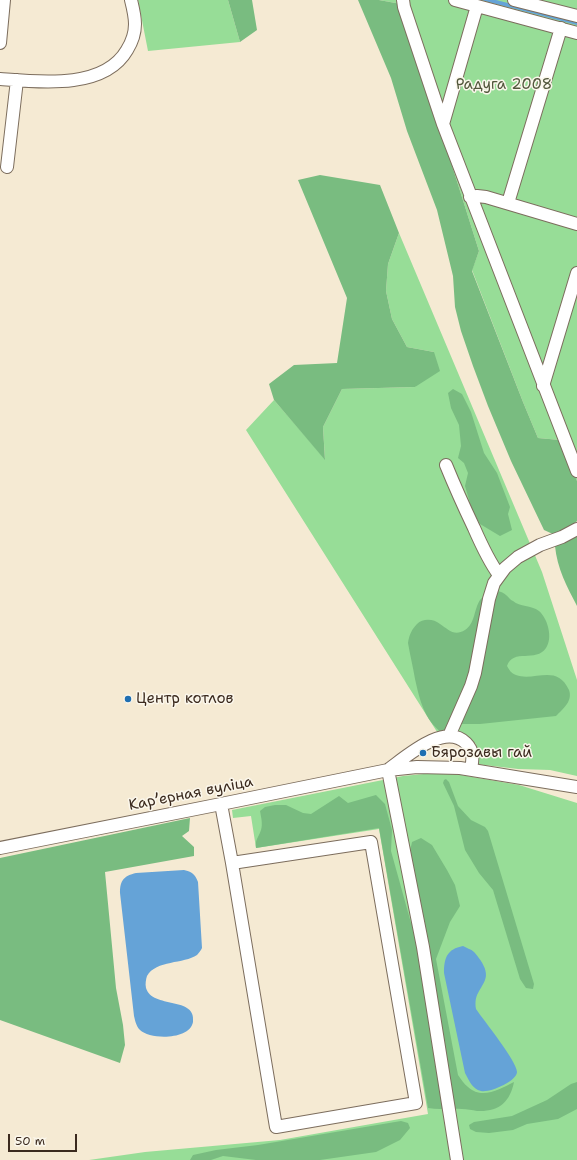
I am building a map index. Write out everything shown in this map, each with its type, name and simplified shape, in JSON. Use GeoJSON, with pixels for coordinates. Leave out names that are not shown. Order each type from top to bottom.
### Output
{"type":"FeatureCollection","features":[{"type":"Feature","properties":{"kind":"street"},"geometry":{"type":"LineString","coordinates":[[0,43],[4,0]]}},
{"type":"Feature","properties":{"kind":"street"},"geometry":{"type":"LineString","coordinates":[[0,79],[56,82],[66,81],[87,77],[110,68],[125,54],[133,39],[135,19],[131,0]]}},
{"type":"Feature","properties":{"kind":"street"},"geometry":{"type":"LineString","coordinates":[[403,0],[443,124],[470,198],[577,472]]}},
{"type":"Feature","properties":{"kind":"street"},"geometry":{"type":"LineString","coordinates":[[455,0],[577,33]]}},
{"type":"Feature","properties":{"kind":"street"},"geometry":{"type":"LineString","coordinates":[[514,0],[577,16]]}},
{"type":"Feature","properties":{"kind":"street"},"geometry":{"type":"LineString","coordinates":[[443,124],[477,6]]}},
{"type":"Feature","properties":{"kind":"street"},"geometry":{"type":"LineString","coordinates":[[508,203],[561,28]]}},
{"type":"Feature","properties":{"kind":"street"},"geometry":{"type":"LineString","coordinates":[[8,167],[16,80]]}},
{"type":"Feature","properties":{"kind":"street"},"geometry":{"type":"LineString","coordinates":[[470,198],[481,196],[577,224]]}},
{"type":"Feature","properties":{"kind":"street"},"geometry":{"type":"LineString","coordinates":[[544,386],[577,273]]}},
{"type":"Feature","properties":{"kind":"street"},"geometry":{"type":"LineString","coordinates":[[446,466],[484,551],[499,575]]}},
{"type":"Feature","properties":{"kind":"street"},"geometry":{"type":"LineString","coordinates":[[471,769],[473,755],[470,747],[460,738],[449,736],[471,686],[491,590],[499,575],[511,562],[525,552],[562,537],[577,528]]}},
{"type":"Feature","properties":{"kind":"street","name":"Карʼерная вуліца"},"geometry":{"type":"LineString","coordinates":[[388,770],[424,745],[449,736]]}},
{"type":"Feature","properties":{"kind":"street","name":"Карʼерная вуліца"},"geometry":{"type":"LineString","coordinates":[[0,848],[388,770],[411,767],[430,766],[471,769],[577,786]]}},
{"type":"Feature","properties":{"kind":"street"},"geometry":{"type":"LineString","coordinates":[[388,770],[423,947],[458,1160]]}},
{"type":"Feature","properties":{"kind":"street"},"geometry":{"type":"LineString","coordinates":[[221,804],[276,1127],[416,1103],[371,842],[232,863]]}},
{"type":"Feature","properties":{"kind":"green space"},"geometry":{"type":"Polygon","coordinates":[[[138,0],[228,0],[240,42],[148,51],[138,0]]]}},
{"type":"Feature","properties":{"kind":"green space"},"geometry":{"type":"Polygon","coordinates":[[[228,0],[252,0],[257,30],[240,42],[228,0]]]}},
{"type":"Feature","properties":{"kind":"green space"},"geometry":{"type":"Polygon","coordinates":[[[358,0],[379,0],[401,4],[479,251],[472,271],[538,438],[560,440],[577,481],[577,521],[572,526],[555,535],[544,530],[511,461],[473,366],[461,331],[455,307],[453,276],[437,210],[407,131],[391,78],[358,0]]]}},
{"type":"Feature","properties":{"kind":"green space","name":"Радуга 2008"},"geometry":{"type":"Polygon","coordinates":[[[379,0],[577,0],[577,481],[560,440],[538,438],[523,402],[472,270],[479,251],[401,4],[379,0]]]}},
{"type":"Feature","properties":{"kind":"green space"},"geometry":{"type":"Polygon","coordinates":[[[320,175],[380,185],[399,233],[388,264],[386,291],[392,319],[407,347],[434,352],[440,371],[415,387],[342,389],[323,427],[325,460],[274,400],[269,384],[294,365],[337,363],[347,298],[298,180],[320,175]]]}},
{"type":"Feature","properties":{"kind":"green space"},"geometry":{"type":"Polygon","coordinates":[[[399,233],[542,572],[577,680],[577,776],[550,770],[518,769],[476,764],[476,744],[460,732],[439,735],[246,430],[274,400],[325,459],[323,427],[342,389],[415,387],[434,352],[407,347],[392,319],[386,291],[388,264],[399,233]]]}},
{"type":"Feature","properties":{"kind":"green space"},"geometry":{"type":"Polygon","coordinates":[[[453,389],[462,394],[471,412],[484,453],[497,473],[510,507],[508,514],[512,530],[500,536],[480,524],[472,510],[465,486],[468,473],[464,463],[458,458],[461,446],[459,425],[451,408],[448,393],[453,389]]]}},
{"type":"Feature","properties":{"kind":"green space"},"geometry":{"type":"Polygon","coordinates":[[[577,535],[577,606],[560,570],[555,546],[577,535]]]}},
{"type":"Feature","properties":{"kind":"green space"},"geometry":{"type":"Polygon","coordinates":[[[492,590],[503,593],[516,603],[539,611],[547,624],[549,639],[546,648],[537,655],[519,656],[514,658],[507,666],[510,671],[523,677],[552,675],[558,677],[564,682],[569,690],[570,698],[564,708],[556,716],[480,724],[460,724],[442,733],[431,722],[421,702],[408,643],[410,635],[412,630],[419,622],[425,620],[438,622],[449,630],[458,633],[465,630],[473,620],[480,600],[492,590]]]}},
{"type":"Feature","properties":{"kind":"green space"},"geometry":{"type":"Polygon","coordinates":[[[444,772],[519,785],[577,803],[577,1160],[89,1160],[145,1152],[280,1140],[428,1114],[379,829],[256,848],[251,816],[233,818],[232,810],[403,776],[444,772]]]}},
{"type":"Feature","properties":{"kind":"green space"},"geometry":{"type":"Polygon","coordinates":[[[446,779],[449,782],[458,806],[471,820],[485,827],[488,831],[534,984],[533,989],[526,988],[520,979],[493,890],[479,873],[465,850],[454,806],[443,783],[446,779]]]}},
{"type":"Feature","properties":{"kind":"green space"},"geometry":{"type":"Polygon","coordinates":[[[376,795],[385,804],[392,830],[391,851],[411,923],[422,930],[410,851],[412,842],[421,838],[432,845],[455,885],[460,906],[450,922],[436,959],[458,1075],[467,1086],[473,1091],[479,1093],[491,1092],[514,1082],[510,1095],[502,1104],[492,1110],[477,1111],[464,1109],[428,1108],[379,828],[256,848],[256,841],[262,825],[260,811],[265,807],[286,805],[303,813],[311,814],[339,796],[348,803],[376,795]]]}},
{"type":"Feature","properties":{"kind":"green space"},"geometry":{"type":"Polygon","coordinates":[[[190,818],[189,831],[182,836],[194,847],[194,856],[105,872],[116,988],[125,1045],[120,1063],[0,1020],[0,858],[190,818]]]}},
{"type":"Feature","properties":{"kind":"green space"},"geometry":{"type":"Polygon","coordinates":[[[577,1082],[577,1109],[558,1119],[527,1124],[513,1130],[489,1133],[476,1132],[470,1129],[469,1125],[474,1122],[512,1116],[547,1100],[571,1084],[577,1082]]]}},
{"type":"Feature","properties":{"kind":"green space"},"geometry":{"type":"Polygon","coordinates":[[[401,1121],[408,1123],[410,1128],[400,1140],[376,1152],[320,1160],[256,1160],[223,1156],[211,1160],[190,1160],[193,1155],[216,1150],[258,1145],[401,1121]]]}},
{"type":"Feature","properties":{"kind":"water"},"geometry":{"type":"Polygon","coordinates":[[[481,0],[496,0],[577,21],[577,25],[481,0]]]}},
{"type":"Feature","properties":{"kind":"water"},"geometry":{"type":"Polygon","coordinates":[[[184,870],[193,874],[198,882],[202,948],[197,955],[191,958],[163,965],[151,971],[147,976],[146,988],[156,999],[181,1005],[188,1009],[192,1014],[193,1022],[190,1028],[178,1035],[160,1037],[152,1036],[140,1030],[134,1016],[120,893],[121,885],[126,877],[136,873],[184,870]]]}},
{"type":"Feature","properties":{"kind":"water"},"geometry":{"type":"Polygon","coordinates":[[[463,946],[474,952],[479,958],[486,972],[485,980],[477,996],[476,1009],[512,1059],[517,1072],[513,1079],[502,1086],[485,1091],[475,1088],[465,1073],[444,973],[446,959],[450,952],[453,949],[463,946]]]}},
{"type":"Feature","properties":{"kind":"place","name":"Центр котлов"},"geometry":{"type":"Point","coordinates":[128,699]}},
{"type":"Feature","properties":{"kind":"place","name":"Бярозавы гай"},"geometry":{"type":"Point","coordinates":[423,753]}}]}
